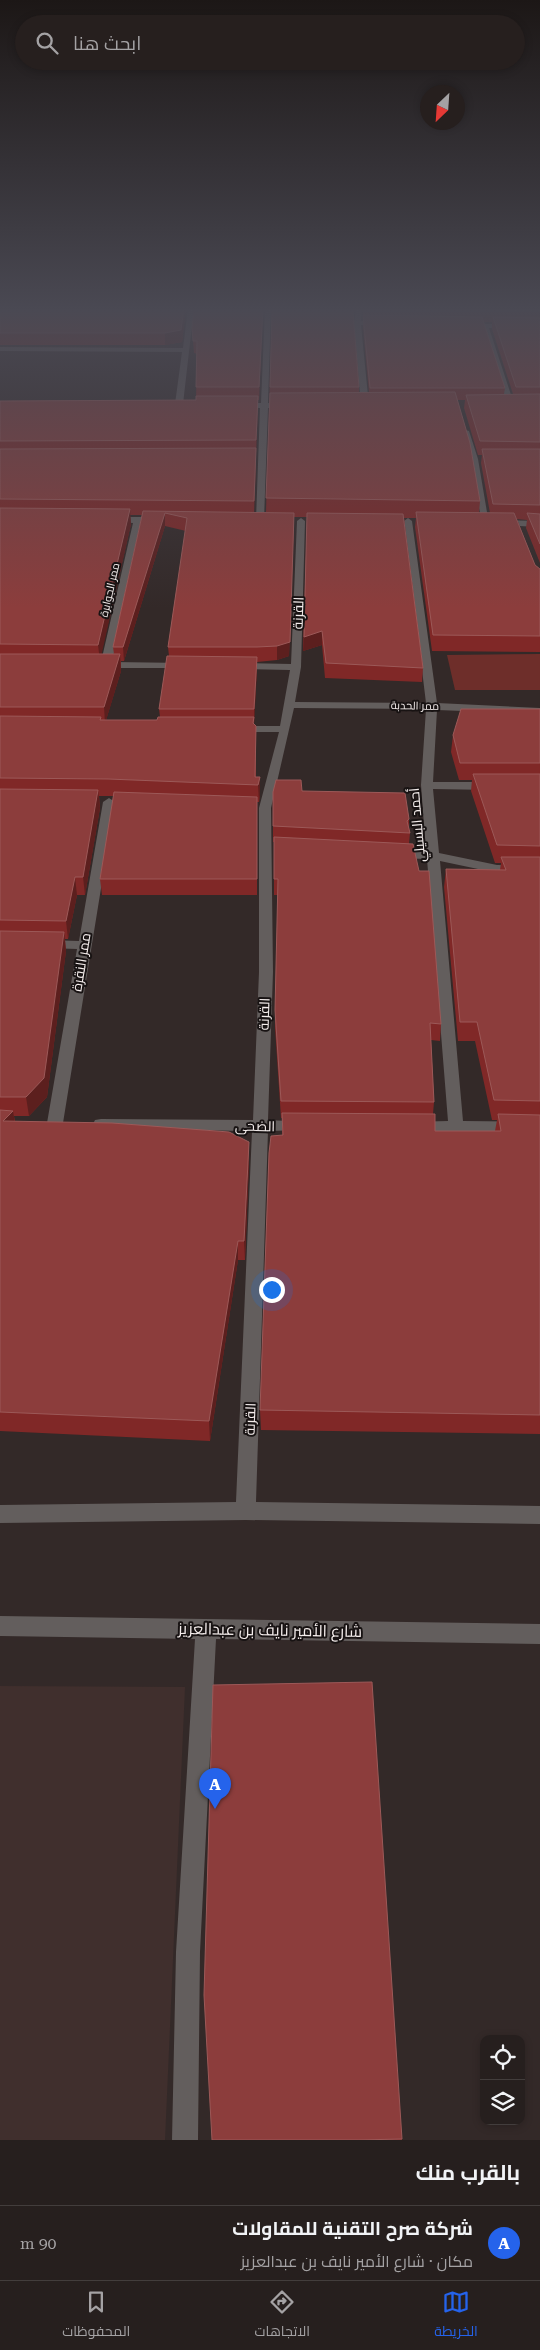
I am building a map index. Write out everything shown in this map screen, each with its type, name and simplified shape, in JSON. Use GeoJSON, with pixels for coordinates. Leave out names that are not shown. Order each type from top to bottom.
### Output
{"type":"FeatureCollection","features":[{"type":"Feature","properties":{"kind":"street"},"geometry":{"type":"LineString","coordinates":[[259,520],[260,458],[264,408]]}},
{"type":"Feature","properties":{"kind":"street"},"geometry":{"type":"LineString","coordinates":[[463,423],[474,459],[481,522],[520,528],[540,524]]}},
{"type":"Feature","properties":{"kind":"street"},"geometry":{"type":"LineString","coordinates":[[251,458],[260,458]]}},
{"type":"Feature","properties":{"kind":"street"},"geometry":{"type":"LineString","coordinates":[[474,459],[483,459]]}},
{"type":"Feature","properties":{"kind":"street"},"geometry":{"type":"LineString","coordinates":[[99,520],[176,520]]}},
{"type":"Feature","properties":{"kind":"street","name":"ممر الجوابرة"},"geometry":{"type":"LineString","coordinates":[[106,665],[138,520]]}},
{"type":"Feature","properties":{"kind":"street","name":"القرنة"},"geometry":{"type":"LineString","coordinates":[[246,1511],[271,847],[260,807],[285,729],[296,667],[302,521]]}},
{"type":"Feature","properties":{"kind":"street","name":"أحمد البسيلي"},"geometry":{"type":"LineString","coordinates":[[407,521],[432,706],[427,786],[435,856],[456,1126]]}},
{"type":"Feature","properties":{"kind":"street"},"geometry":{"type":"LineString","coordinates":[[87,665],[201,666]]}},
{"type":"Feature","properties":{"kind":"street"},"geometry":{"type":"LineString","coordinates":[[220,666],[296,667]]}},
{"type":"Feature","properties":{"kind":"street","name":"ممر الحدبة"},"geometry":{"type":"LineString","coordinates":[[289,705],[432,706],[540,711]]}},
{"type":"Feature","properties":{"kind":"street"},"geometry":{"type":"LineString","coordinates":[[225,729],[285,729]]}},
{"type":"Feature","properties":{"kind":"street"},"geometry":{"type":"LineString","coordinates":[[427,786],[502,786]]}},
{"type":"Feature","properties":{"kind":"street","name":"ممر النقرة"},"geometry":{"type":"LineString","coordinates":[[55,1123],[109,802]]}},
{"type":"Feature","properties":{"kind":"street"},"geometry":{"type":"LineString","coordinates":[[385,854],[435,856],[497,869],[540,870]]}},
{"type":"Feature","properties":{"kind":"street"},"geometry":{"type":"LineString","coordinates":[[28,944],[84,945]]}},
{"type":"Feature","properties":{"kind":"street","name":"الضحى"},"geometry":{"type":"LineString","coordinates":[[37,1123],[320,1126]]}},
{"type":"Feature","properties":{"kind":"street"},"geometry":{"type":"LineString","coordinates":[[397,1126],[540,1127]]}},
{"type":"Feature","properties":{"kind":"street"},"geometry":{"type":"LineString","coordinates":[[0,1514],[246,1511],[540,1515]]}},
{"type":"Feature","properties":{"kind":"street","name":"شارع الأمير نايف بن عبدالعزيز"},"geometry":{"type":"LineString","coordinates":[[0,1626],[540,1634]]}},
{"type":"Feature","properties":{"kind":"street"},"geometry":{"type":"LineString","coordinates":[[185,2140],[188,1952],[206,1628]]}},
{"type":"Feature","properties":{"kind":"shaded area"},"geometry":{"type":"Polygon","coordinates":[[[540,654],[540,690],[455,690],[447,655],[540,654]]]}},
{"type":"Feature","properties":{"kind":"shaded area"},"geometry":{"type":"Polygon","coordinates":[[[0,1686],[185,1687],[165,2140],[0,2140],[0,1686]]]}},
{"type":"Feature","properties":{"kind":"building"},"geometry":{"type":"Polygon","coordinates":[[[0,408],[257,408],[256,440],[0,441],[0,408]]]}},
{"type":"Feature","properties":{"kind":"building"},"geometry":{"type":"Polygon","coordinates":[[[269,408],[460,408],[470,443],[480,501],[266,498],[269,408]]]}},
{"type":"Feature","properties":{"kind":"building"},"geometry":{"type":"Polygon","coordinates":[[[470,408],[540,408],[540,442],[480,441],[470,408]]]}},
{"type":"Feature","properties":{"kind":"building"},"geometry":{"type":"Polygon","coordinates":[[[256,448],[254,501],[0,499],[0,449],[256,448]]]}},
{"type":"Feature","properties":{"kind":"building"},"geometry":{"type":"Polygon","coordinates":[[[482,449],[540,449],[540,505],[493,504],[482,449]]]}},
{"type":"Feature","properties":{"kind":"building"},"geometry":{"type":"Polygon","coordinates":[[[0,508],[130,509],[98,645],[0,644],[0,508]]]}},
{"type":"Feature","properties":{"kind":"building"},"geometry":{"type":"Polygon","coordinates":[[[143,511],[294,513],[290,642],[277,646],[257,647],[168,647],[187,518],[165,513],[123,647],[113,647],[143,511]]]}},
{"type":"Feature","properties":{"kind":"building"},"geometry":{"type":"Polygon","coordinates":[[[416,512],[514,513],[535,565],[540,569],[540,636],[433,635],[416,512]]]}},
{"type":"Feature","properties":{"kind":"building"},"geometry":{"type":"Polygon","coordinates":[[[307,513],[403,514],[423,668],[326,663],[322,631],[304,637],[307,513]]]}},
{"type":"Feature","properties":{"kind":"building"},"geometry":{"type":"Polygon","coordinates":[[[527,513],[540,514],[540,544],[527,513]]]}},
{"type":"Feature","properties":{"kind":"building"},"geometry":{"type":"Polygon","coordinates":[[[0,654],[120,654],[104,707],[0,707],[0,654]]]}},
{"type":"Feature","properties":{"kind":"building"},"geometry":{"type":"Polygon","coordinates":[[[167,656],[257,657],[254,709],[159,709],[167,656]]]}},
{"type":"Feature","properties":{"kind":"building"},"geometry":{"type":"Polygon","coordinates":[[[461,709],[540,709],[540,763],[460,763],[453,735],[461,709]]]}},
{"type":"Feature","properties":{"kind":"building"},"geometry":{"type":"Polygon","coordinates":[[[0,716],[101,717],[100,720],[157,720],[158,717],[254,717],[253,723],[256,726],[255,777],[260,777],[258,785],[108,779],[0,778],[0,716]]]}},
{"type":"Feature","properties":{"kind":"building"},"geometry":{"type":"Polygon","coordinates":[[[473,774],[540,774],[540,846],[497,845],[473,774]]]}},
{"type":"Feature","properties":{"kind":"building"},"geometry":{"type":"Polygon","coordinates":[[[276,780],[301,780],[302,791],[405,793],[410,833],[273,826],[273,792],[276,780]]]}},
{"type":"Feature","properties":{"kind":"building"},"geometry":{"type":"Polygon","coordinates":[[[0,789],[98,790],[83,877],[75,877],[66,921],[0,920],[0,789]]]}},
{"type":"Feature","properties":{"kind":"building"},"geometry":{"type":"Polygon","coordinates":[[[114,792],[257,797],[257,879],[100,879],[114,792]]]}},
{"type":"Feature","properties":{"kind":"building"},"geometry":{"type":"Polygon","coordinates":[[[274,837],[413,844],[419,871],[429,871],[441,1024],[430,1023],[434,1102],[281,1101],[275,1010],[278,879],[274,879],[274,837]]]}},
{"type":"Feature","properties":{"kind":"building"},"geometry":{"type":"Polygon","coordinates":[[[501,857],[540,857],[540,1101],[494,1100],[477,1022],[460,1022],[446,869],[506,870],[501,857]]]}},
{"type":"Feature","properties":{"kind":"building"},"geometry":{"type":"Polygon","coordinates":[[[0,931],[64,932],[44,1078],[26,1097],[0,1097],[0,931]]]}},
{"type":"Feature","properties":{"kind":"building"},"geometry":{"type":"Polygon","coordinates":[[[0,1110],[13,1111],[3,1121],[112,1123],[229,1132],[249,1142],[244,1241],[238,1241],[209,1421],[0,1412],[0,1110]]]}},
{"type":"Feature","properties":{"kind":"building"},"geometry":{"type":"Polygon","coordinates":[[[282,1113],[435,1114],[435,1131],[501,1131],[498,1114],[540,1115],[540,1415],[260,1410],[269,1153],[271,1136],[283,1135],[282,1113]]]}},
{"type":"Feature","properties":{"kind":"building"},"geometry":{"type":"Polygon","coordinates":[[[372,1682],[402,2139],[212,2140],[204,1995],[213,1685],[372,1682]]]}},
{"type":"Feature","properties":{"kind":"place","name":"شركة صرح التقنية للمقاولات"},"geometry":{"type":"Point","coordinates":[215,1809]}}]}
